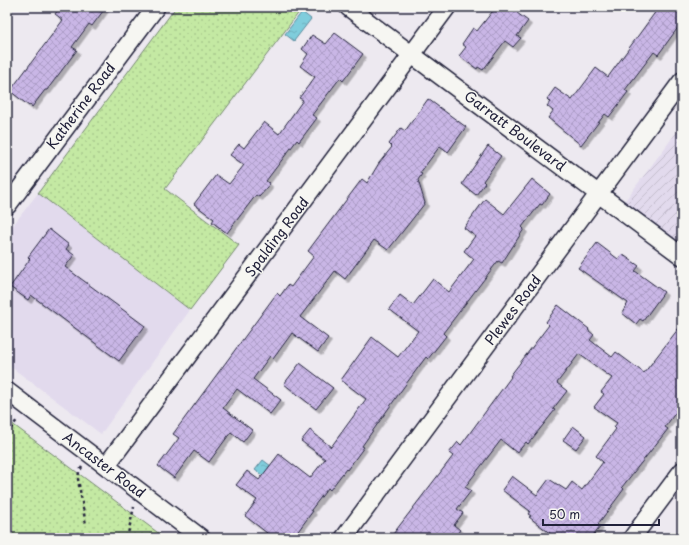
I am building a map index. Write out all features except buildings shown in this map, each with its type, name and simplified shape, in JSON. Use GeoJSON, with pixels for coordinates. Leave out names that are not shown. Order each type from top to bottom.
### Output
{"type":"FeatureCollection","features":[{"type":"Feature","properties":{"kind":"street","name":"Katherine Road"},"geometry":{"type":"LineString","coordinates":[[7,206],[156,7]]}},
{"type":"Feature","properties":{"kind":"street","name":"Garratt Boulevard"},"geometry":{"type":"LineString","coordinates":[[348,7],[682,256]]}},
{"type":"Feature","properties":{"kind":"street","name":"Spalding Road"},"geometry":{"type":"LineString","coordinates":[[106,466],[413,55],[447,7]]}},
{"type":"Feature","properties":{"kind":"street","name":"Plewes Road"},"geometry":{"type":"LineString","coordinates":[[344,538],[682,81]]}},
{"type":"Feature","properties":{"kind":"street","name":"Ancaster Road"},"geometry":{"type":"LineString","coordinates":[[7,391],[201,538]]}},
{"type":"Feature","properties":{"kind":"street"},"geometry":{"type":"LineString","coordinates":[[632,538],[682,471]]}},
{"type":"Feature","properties":{"kind":"path"},"geometry":{"type":"LineString","coordinates":[[86,525],[78,479],[79,472],[91,456]]}},
{"type":"Feature","properties":{"kind":"path"},"geometry":{"type":"LineString","coordinates":[[127,538],[138,491]]}},
{"type":"Feature","properties":{"kind":"shaded area"},"geometry":{"type":"Polygon","coordinates":[[[682,125],[682,246],[624,202],[682,125]]]}},
{"type":"Feature","properties":{"kind":"shaded area"},"geometry":{"type":"Polygon","coordinates":[[[38,193],[190,310],[101,434],[7,364],[7,233],[38,193]]]}},
{"type":"Feature","properties":{"kind":"green space"},"geometry":{"type":"Polygon","coordinates":[[[176,7],[303,7],[165,189],[239,245],[190,310],[38,193],[176,7]]]}},
{"type":"Feature","properties":{"kind":"green space"},"geometry":{"type":"Polygon","coordinates":[[[7,420],[165,538],[7,538],[7,420]]]}},
{"type":"Feature","properties":{"kind":"water"},"geometry":{"type":"Polygon","coordinates":[[[302,12],[311,19],[294,41],[285,34],[302,12]]]}},
{"type":"Feature","properties":{"kind":"water"},"geometry":{"type":"Polygon","coordinates":[[[263,460],[284,476],[277,486],[255,470],[263,460]]]}}]}
